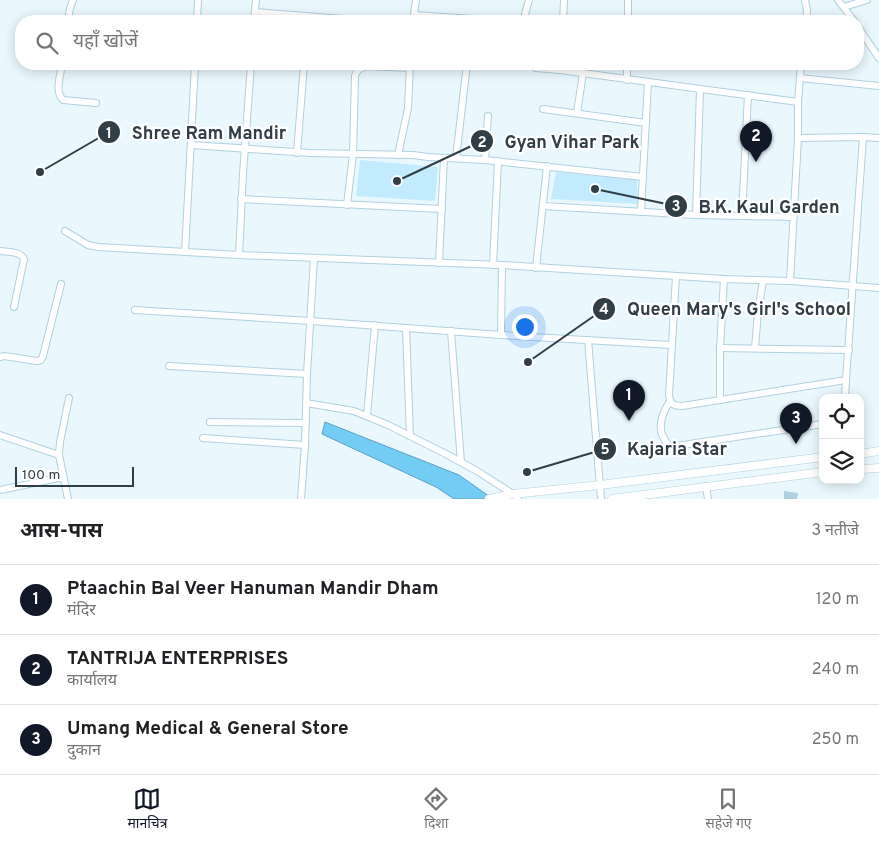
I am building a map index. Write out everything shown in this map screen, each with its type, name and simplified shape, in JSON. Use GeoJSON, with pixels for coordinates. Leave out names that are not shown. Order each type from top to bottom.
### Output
{"type":"FeatureCollection","features":[{"type":"Feature","properties":{"kind":"street"},"geometry":{"type":"LineString","coordinates":[[69,15],[73,0]]}},
{"type":"Feature","properties":{"kind":"street"},"geometry":{"type":"LineString","coordinates":[[197,15],[198,0]]}},
{"type":"Feature","properties":{"kind":"street"},"geometry":{"type":"LineString","coordinates":[[255,15],[256,0]]}},
{"type":"Feature","properties":{"kind":"street"},"geometry":{"type":"LineString","coordinates":[[414,15],[416,0]]}},
{"type":"Feature","properties":{"kind":"street"},"geometry":{"type":"LineString","coordinates":[[525,14],[529,0]]}},
{"type":"Feature","properties":{"kind":"street"},"geometry":{"type":"LineString","coordinates":[[563,15],[564,0]]}},
{"type":"Feature","properties":{"kind":"street"},"geometry":{"type":"LineString","coordinates":[[628,0],[628,15]]}},
{"type":"Feature","properties":{"kind":"street"},"geometry":{"type":"LineString","coordinates":[[805,0],[807,15]]}},
{"type":"Feature","properties":{"kind":"street"},"geometry":{"type":"LineString","coordinates":[[838,0],[849,15]]}},
{"type":"Feature","properties":{"kind":"street"},"geometry":{"type":"LineString","coordinates":[[844,8],[867,0]]}},
{"type":"Feature","properties":{"kind":"street"},"geometry":{"type":"LineString","coordinates":[[255,12],[277,15]]}},
{"type":"Feature","properties":{"kind":"street"},"geometry":{"type":"LineString","coordinates":[[864,36],[879,58]]}},
{"type":"Feature","properties":{"kind":"street"},"geometry":{"type":"LineString","coordinates":[[61,70],[59,87],[60,97],[63,100],[96,103]]}},
{"type":"Feature","properties":{"kind":"street"},"geometry":{"type":"LineString","coordinates":[[185,252],[195,70]]}},
{"type":"Feature","properties":{"kind":"street"},"geometry":{"type":"LineString","coordinates":[[239,256],[244,149],[251,70]]}},
{"type":"Feature","properties":{"kind":"street"},"geometry":{"type":"LineString","coordinates":[[297,153],[304,70]]}},
{"type":"Feature","properties":{"kind":"street"},"geometry":{"type":"LineString","coordinates":[[347,205],[353,154],[355,76],[358,70]]}},
{"type":"Feature","properties":{"kind":"street"},"geometry":{"type":"LineString","coordinates":[[398,155],[408,108],[410,70]]}},
{"type":"Feature","properties":{"kind":"street"},"geometry":{"type":"LineString","coordinates":[[456,158],[466,70]]}},
{"type":"Feature","properties":{"kind":"street"},"geometry":{"type":"LineString","coordinates":[[572,70],[627,80],[798,102]]}},
{"type":"Feature","properties":{"kind":"street"},"geometry":{"type":"LineString","coordinates":[[627,80],[628,70]]}},
{"type":"Feature","properties":{"kind":"street"},"geometry":{"type":"LineString","coordinates":[[790,281],[801,70]]}},
{"type":"Feature","properties":{"kind":"street"},"geometry":{"type":"LineString","coordinates":[[577,113],[583,73]]}},
{"type":"Feature","properties":{"kind":"street"},"geometry":{"type":"LineString","coordinates":[[800,78],[879,86]]}},
{"type":"Feature","properties":{"kind":"street"},"geometry":{"type":"LineString","coordinates":[[641,212],[648,82]]}},
{"type":"Feature","properties":{"kind":"street"},"geometry":{"type":"LineString","coordinates":[[696,215],[700,89]]}},
{"type":"Feature","properties":{"kind":"street"},"geometry":{"type":"LineString","coordinates":[[742,215],[748,95]]}},
{"type":"Feature","properties":{"kind":"street"},"geometry":{"type":"LineString","coordinates":[[544,109],[646,123]]}},
{"type":"Feature","properties":{"kind":"street"},"geometry":{"type":"LineString","coordinates":[[485,160],[488,116]]}},
{"type":"Feature","properties":{"kind":"street"},"geometry":{"type":"LineString","coordinates":[[845,394],[862,137]]}},
{"type":"Feature","properties":{"kind":"street"},"geometry":{"type":"LineString","coordinates":[[798,138],[879,138]]}},
{"type":"Feature","properties":{"kind":"street"},"geometry":{"type":"LineString","coordinates":[[191,145],[297,153],[413,155],[428,158],[485,160],[643,177]]}},
{"type":"Feature","properties":{"kind":"street"},"geometry":{"type":"LineString","coordinates":[[439,263],[444,158]]}},
{"type":"Feature","properties":{"kind":"street"},"geometry":{"type":"LineString","coordinates":[[493,265],[498,161]]}},
{"type":"Feature","properties":{"kind":"street"},"geometry":{"type":"LineString","coordinates":[[536,268],[546,166]]}},
{"type":"Feature","properties":{"kind":"street"},"geometry":{"type":"LineString","coordinates":[[241,200],[442,209]]}},
{"type":"Feature","properties":{"kind":"street"},"geometry":{"type":"LineString","coordinates":[[543,206],[696,215],[793,217]]}},
{"type":"Feature","properties":{"kind":"street"},"geometry":{"type":"LineString","coordinates":[[65,231],[88,246],[107,248],[239,256],[502,265],[724,280],[790,281],[879,288]]}},
{"type":"Feature","properties":{"kind":"street"},"geometry":{"type":"LineString","coordinates":[[0,251],[18,253],[24,259],[14,307]]}},
{"type":"Feature","properties":{"kind":"street"},"geometry":{"type":"LineString","coordinates":[[301,499],[314,258]]}},
{"type":"Feature","properties":{"kind":"street"},"geometry":{"type":"LineString","coordinates":[[500,335],[502,265]]}},
{"type":"Feature","properties":{"kind":"street"},"geometry":{"type":"LineString","coordinates":[[676,276],[671,345],[670,401],[660,426],[663,438],[669,445],[676,446],[819,425]]}},
{"type":"Feature","properties":{"kind":"street"},"geometry":{"type":"LineString","coordinates":[[720,400],[720,348],[724,280]]}},
{"type":"Feature","properties":{"kind":"street"},"geometry":{"type":"LineString","coordinates":[[755,348],[763,280]]}},
{"type":"Feature","properties":{"kind":"street"},"geometry":{"type":"LineString","coordinates":[[0,357],[41,360],[44,356],[60,284]]}},
{"type":"Feature","properties":{"kind":"street"},"geometry":{"type":"LineString","coordinates":[[135,310],[671,345]]}},
{"type":"Feature","properties":{"kind":"street"},"geometry":{"type":"LineString","coordinates":[[367,416],[375,326]]}},
{"type":"Feature","properties":{"kind":"street"},"geometry":{"type":"LineString","coordinates":[[406,328],[410,436]]}},
{"type":"Feature","properties":{"kind":"street"},"geometry":{"type":"LineString","coordinates":[[451,331],[461,462]]}},
{"type":"Feature","properties":{"kind":"street"},"geometry":{"type":"LineString","coordinates":[[588,340],[601,499]]}},
{"type":"Feature","properties":{"kind":"street"},"geometry":{"type":"LineString","coordinates":[[720,348],[849,350]]}},
{"type":"Feature","properties":{"kind":"street"},"geometry":{"type":"LineString","coordinates":[[169,366],[307,374]]}},
{"type":"Feature","properties":{"kind":"street"},"geometry":{"type":"LineString","coordinates":[[670,401],[677,406],[682,406],[846,380]]}},
{"type":"Feature","properties":{"kind":"street"},"geometry":{"type":"LineString","coordinates":[[68,398],[59,455],[68,499]]}},
{"type":"Feature","properties":{"kind":"street"},"geometry":{"type":"LineString","coordinates":[[306,403],[354,411],[367,416],[461,462],[515,497]]}},
{"type":"Feature","properties":{"kind":"street"},"geometry":{"type":"LineString","coordinates":[[210,422],[305,425]]}},
{"type":"Feature","properties":{"kind":"street"},"geometry":{"type":"LineString","coordinates":[[0,434],[59,455]]}},
{"type":"Feature","properties":{"kind":"street"},"geometry":{"type":"LineString","coordinates":[[203,438],[305,443]]}},
{"type":"Feature","properties":{"kind":"street"},"geometry":{"type":"LineString","coordinates":[[864,453],[879,451]]}},
{"type":"Feature","properties":{"kind":"street"},"geometry":{"type":"LineString","coordinates":[[489,499],[819,458]]}},
{"type":"Feature","properties":{"kind":"street"},"geometry":{"type":"LineString","coordinates":[[864,469],[879,468]]}},
{"type":"Feature","properties":{"kind":"street"},"geometry":{"type":"LineString","coordinates":[[612,499],[819,472]]}},
{"type":"Feature","properties":{"kind":"street"},"geometry":{"type":"LineString","coordinates":[[0,490],[63,477]]}},
{"type":"Feature","properties":{"kind":"street"},"geometry":{"type":"LineString","coordinates":[[706,486],[708,499]]}},
{"type":"Feature","properties":{"kind":"shaded area"},"geometry":{"type":"Polygon","coordinates":[[[360,160],[438,167],[435,201],[356,196],[360,160]]]}},
{"type":"Feature","properties":{"kind":"shaded area"},"geometry":{"type":"Polygon","coordinates":[[[556,172],[637,180],[638,204],[551,199],[556,172]]]}},
{"type":"Feature","properties":{"kind":"water"},"geometry":{"type":"Polygon","coordinates":[[[325,422],[459,475],[493,499],[454,499],[436,487],[322,434],[325,422]]]}},
{"type":"Feature","properties":{"kind":"building"},"geometry":{"type":"Polygon","coordinates":[[[784,491],[798,493],[797,499],[784,499],[784,491]]]}},
{"type":"Feature","properties":{"kind":"place","name":"TANTRIJA ENTERPRISES"},"geometry":{"type":"Point","coordinates":[756,162]}},
{"type":"Feature","properties":{"kind":"place","name":"Shree Ram Mandir"},"geometry":{"type":"Point","coordinates":[40,172]}},
{"type":"Feature","properties":{"kind":"place","name":"Gyan Vihar Park"},"geometry":{"type":"Point","coordinates":[397,181]}},
{"type":"Feature","properties":{"kind":"place","name":"B.K. Kaul Garden"},"geometry":{"type":"Point","coordinates":[595,189]}},
{"type":"Feature","properties":{"kind":"place","name":"Queen Mary's Girl's School"},"geometry":{"type":"Point","coordinates":[528,362]}},
{"type":"Feature","properties":{"kind":"place","name":"Ptaachin Bal Veer Hanuman Mandir Dham"},"geometry":{"type":"Point","coordinates":[629,421]}},
{"type":"Feature","properties":{"kind":"place","name":"Umang Medical & General Store"},"geometry":{"type":"Point","coordinates":[796,444]}},
{"type":"Feature","properties":{"kind":"place","name":"Kajaria Star"},"geometry":{"type":"Point","coordinates":[527,472]}}]}
